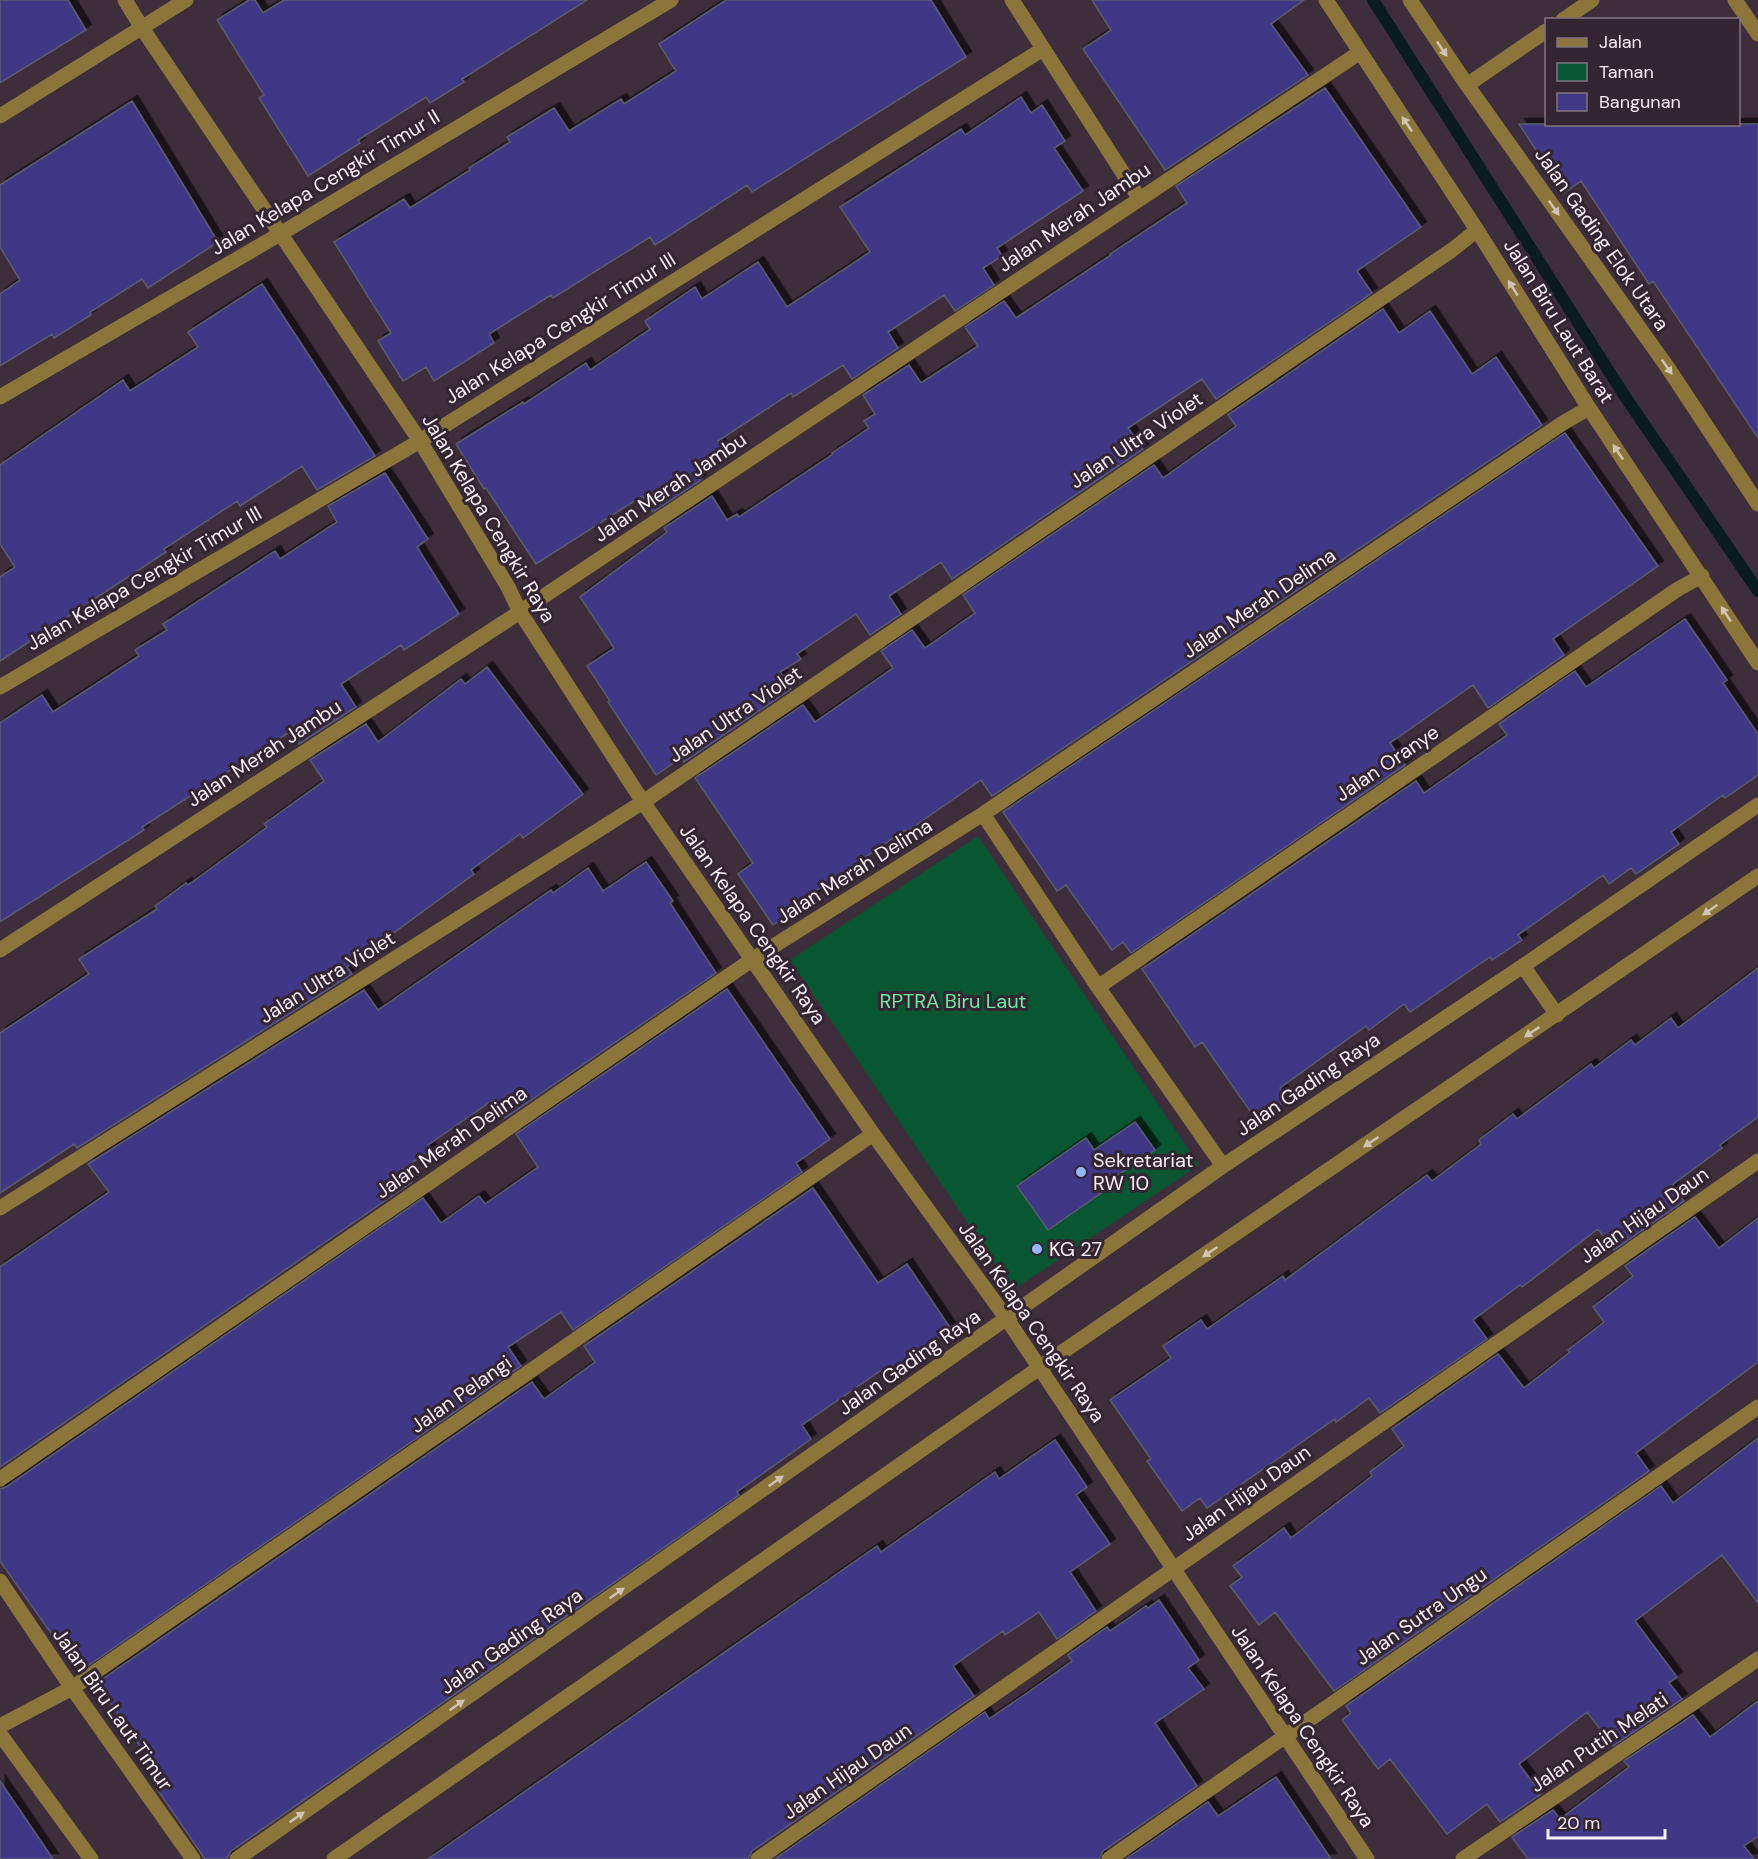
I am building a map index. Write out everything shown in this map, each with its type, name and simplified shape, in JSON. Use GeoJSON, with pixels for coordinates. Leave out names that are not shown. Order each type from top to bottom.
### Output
{"type":"FeatureCollection","features":[{"type":"Feature","properties":{"kind":"street","name":"Jalan Kelapa Cengkir Raya"},"geometry":{"type":"LineString","coordinates":[[125,0],[420,441],[508,587],[520,612],[643,802],[873,1134],[1007,1319],[1367,1859]]}},
{"type":"Feature","properties":{"kind":"street"},"geometry":{"type":"LineString","coordinates":[[0,116],[186,0]]}},
{"type":"Feature","properties":{"kind":"street","name":"Jalan Kelapa Cengkir Timur II"},"geometry":{"type":"LineString","coordinates":[[0,397],[280,234],[671,0]]}},
{"type":"Feature","properties":{"kind":"street"},"geometry":{"type":"LineString","coordinates":[[1012,0],[1139,198]]}},
{"type":"Feature","properties":{"kind":"street","name":"Jalan Biru Laut Barat"},"geometry":{"type":"LineString","coordinates":[[1326,0],[1477,230],[1589,408],[1758,663]]}},
{"type":"Feature","properties":{"kind":"street","name":"Jalan Gading Elok Utara"},"geometry":{"type":"LineString","coordinates":[[1410,0],[1467,85],[1668,368],[1758,504]]}},
{"type":"Feature","properties":{"kind":"street"},"geometry":{"type":"LineString","coordinates":[[1566,18],[1592,0]]}},
{"type":"Feature","properties":{"kind":"street"},"geometry":{"type":"LineString","coordinates":[[1735,0],[1758,34]]}},
{"type":"Feature","properties":{"kind":"street"},"geometry":{"type":"LineString","coordinates":[[1467,85],[1545,32]]}},
{"type":"Feature","properties":{"kind":"street","name":"Jalan Kelapa Cengkir Timur III"},"geometry":{"type":"LineString","coordinates":[[0,687],[420,441],[1043,49]]}},
{"type":"Feature","properties":{"kind":"street","name":"Jalan Merah Jambu"},"geometry":{"type":"LineString","coordinates":[[0,950],[520,612],[1359,53]]}},
{"type":"Feature","properties":{"kind":"street","name":"Jalan Ultra Violet"},"geometry":{"type":"LineString","coordinates":[[0,1208],[643,802],[1452,250],[1477,230]]}},
{"type":"Feature","properties":{"kind":"street","name":"Jalan Merah Delima"},"geometry":{"type":"LineString","coordinates":[[0,1479],[753,959],[983,814],[1589,408]]}},
{"type":"Feature","properties":{"kind":"street","name":"Jalan Oranye"},"geometry":{"type":"LineString","coordinates":[[1098,987],[1678,589],[1702,576]]}},
{"type":"Feature","properties":{"kind":"street","name":"Jalan Gading Raya"},"geometry":{"type":"LineString","coordinates":[[247,1856],[1223,1166],[1523,966],[1758,804]]}},
{"type":"Feature","properties":{"kind":"street"},"geometry":{"type":"LineString","coordinates":[[983,814],[1098,987],[1223,1166]]}},
{"type":"Feature","properties":{"kind":"street"},"geometry":{"type":"LineString","coordinates":[[334,1859],[1039,1368],[1758,876]]}},
{"type":"Feature","properties":{"kind":"street"},"geometry":{"type":"LineString","coordinates":[[1523,966],[1557,1015]]}},
{"type":"Feature","properties":{"kind":"street","name":"Jalan Pelangi"},"geometry":{"type":"LineString","coordinates":[[3,1727],[66,1691],[873,1134]]}},
{"type":"Feature","properties":{"kind":"street","name":"Jalan Hijau Daun"},"geometry":{"type":"LineString","coordinates":[[758,1859],[1758,1161]]}},
{"type":"Feature","properties":{"kind":"street","name":"Jalan Sutra Ungu"},"geometry":{"type":"LineString","coordinates":[[1109,1859],[1758,1407]]}},
{"type":"Feature","properties":{"kind":"street","name":"Jalan Biru Laut Timur"},"geometry":{"type":"LineString","coordinates":[[0,1581],[66,1691],[194,1859]]}},
{"type":"Feature","properties":{"kind":"street","name":"Jalan Putih Melati"},"geometry":{"type":"LineString","coordinates":[[1463,1859],[1758,1659]]}},
{"type":"Feature","properties":{"kind":"street"},"geometry":{"type":"LineString","coordinates":[[3,1727],[91,1859]]}},
{"type":"Feature","properties":{"kind":"green space","name":"RPTRA Biru Laut"},"geometry":{"type":"Polygon","coordinates":[[[978,836],[1199,1165],[1013,1290],[790,960],[978,836]]]}},
{"type":"Feature","properties":{"kind":"building"},"geometry":{"type":"Polygon","coordinates":[[[0,0],[68,0],[86,30],[0,83],[0,0]]]}},
{"type":"Feature","properties":{"kind":"building"},"geometry":{"type":"Polygon","coordinates":[[[249,0],[255,0],[263,13],[284,0],[587,0],[462,79],[464,82],[430,103],[426,97],[358,140],[360,143],[308,176],[259,98],[264,95],[217,20],[249,0]]]}},
{"type":"Feature","properties":{"kind":"building"},"geometry":{"type":"Polygon","coordinates":[[[726,0],[931,0],[966,57],[752,192],[747,185],[655,245],[650,237],[553,298],[551,295],[489,334],[494,343],[434,381],[426,367],[403,381],[378,341],[391,333],[334,242],[404,199],[410,208],[470,170],[469,168],[510,142],[507,137],[554,108],[569,131],[621,99],[624,104],[676,71],[659,44],[726,0]]]}},
{"type":"Feature","properties":{"kind":"building"},"geometry":{"type":"Polygon","coordinates":[[[1092,0],[1304,0],[1271,24],[1308,75],[1165,170],[1083,49],[1111,30],[1092,0]]]}},
{"type":"Feature","properties":{"kind":"building"},"geometry":{"type":"Polygon","coordinates":[[[1325,88],[1421,227],[1357,271],[1372,293],[1216,399],[1202,379],[1128,428],[1143,449],[952,579],[941,562],[889,596],[901,614],[870,635],[856,614],[797,654],[801,659],[780,672],[791,689],[684,762],[681,758],[656,775],[587,666],[614,648],[580,597],[667,532],[664,528],[712,496],[727,520],[737,514],[739,517],[833,454],[869,428],[864,421],[875,414],[863,395],[909,365],[921,383],[978,346],[965,327],[1004,301],[1016,318],[1111,255],[1187,203],[1176,186],[1325,88]]]}},
{"type":"Feature","properties":{"kind":"building"},"geometry":{"type":"Polygon","coordinates":[[[1021,97],[1031,113],[1042,105],[1065,141],[1054,148],[1083,191],[997,248],[1002,256],[983,268],[994,285],[955,311],[944,295],[888,332],[898,348],[852,379],[843,365],[793,397],[791,393],[718,441],[724,451],[695,471],[701,480],[653,512],[642,496],[536,564],[456,444],[523,402],[524,404],[586,363],[590,370],[650,329],[645,321],[695,287],[702,299],[758,262],[787,307],[870,252],[840,207],[961,129],[965,135],[1021,97]]]}},
{"type":"Feature","properties":{"kind":"building"},"geometry":{"type":"Polygon","coordinates":[[[132,101],[218,242],[148,288],[142,279],[54,338],[52,334],[0,366],[0,294],[20,280],[0,247],[0,185],[132,101]]]}},
{"type":"Feature","properties":{"kind":"building"},"geometry":{"type":"Polygon","coordinates":[[[1519,124],[1740,126],[1740,124],[1758,124],[1758,438],[1653,281],[1649,284],[1581,181],[1564,193],[1519,124]]]}},
{"type":"Feature","properties":{"kind":"building"},"geometry":{"type":"Polygon","coordinates":[[[262,284],[375,456],[317,490],[302,466],[240,506],[237,501],[164,549],[166,552],[0,661],[0,577],[15,567],[0,544],[0,465],[123,380],[130,391],[198,347],[188,332],[262,284]]]}},
{"type":"Feature","properties":{"kind":"building"},"geometry":{"type":"Polygon","coordinates":[[[1383,309],[1399,333],[1430,311],[1472,374],[1496,357],[1542,425],[992,796],[981,780],[816,891],[818,894],[773,925],[738,874],[753,863],[695,778],[803,705],[815,722],[893,668],[881,651],[912,630],[925,648],[975,613],[963,595],[1154,465],[1163,478],[1236,426],[1228,415],[1383,309]]]}},
{"type":"Feature","properties":{"kind":"building"},"geometry":{"type":"Polygon","coordinates":[[[1565,433],[1658,566],[1553,639],[1564,655],[1488,708],[1473,685],[1390,743],[1405,765],[1131,953],[1123,942],[1112,950],[1066,885],[1057,891],[1003,812],[1565,433]]]}},
{"type":"Feature","properties":{"kind":"building"},"geometry":{"type":"Polygon","coordinates":[[[385,473],[428,539],[417,547],[459,614],[404,650],[401,645],[341,684],[356,707],[299,744],[291,731],[142,827],[144,830],[0,922],[0,723],[42,695],[53,712],[139,656],[135,650],[167,630],[163,624],[275,551],[280,559],[337,522],[328,506],[385,473]]]}},
{"type":"Feature","properties":{"kind":"building"},"geometry":{"type":"Polygon","coordinates":[[[1685,619],[1727,680],[1723,683],[1758,734],[1758,775],[1725,798],[1723,795],[1671,832],[1679,844],[1636,874],[1631,868],[1609,884],[1603,875],[1518,935],[1522,940],[1492,960],[1490,957],[1410,1012],[1404,1004],[1369,1030],[1366,1026],[1280,1088],[1288,1099],[1257,1121],[1202,1042],[1195,1047],[1142,969],[1416,781],[1424,793],[1507,735],[1499,724],[1575,671],[1586,687],[1685,619]]]}},
{"type":"Feature","properties":{"kind":"building"},"geometry":{"type":"Polygon","coordinates":[[[487,667],[583,794],[523,838],[520,834],[471,870],[474,874],[347,967],[352,974],[77,1148],[74,1144],[0,1193],[0,1033],[89,974],[79,959],[157,909],[155,906],[243,845],[267,827],[264,824],[324,781],[310,760],[366,724],[378,742],[461,679],[465,684],[487,667]]]}},
{"type":"Feature","properties":{"kind":"building"},"geometry":{"type":"Polygon","coordinates":[[[646,862],[673,901],[670,903],[716,973],[505,1118],[493,1100],[428,1145],[431,1150],[403,1169],[412,1182],[0,1467],[0,1267],[109,1192],[88,1164],[364,990],[378,1010],[551,890],[553,893],[588,868],[603,891],[646,862]]]}},
{"type":"Feature","properties":{"kind":"building"},"geometry":{"type":"Polygon","coordinates":[[[1758,968],[1758,1117],[1720,1145],[1722,1148],[1672,1185],[1684,1201],[1614,1250],[1598,1229],[1522,1287],[1520,1285],[1473,1320],[1487,1339],[1380,1413],[1369,1398],[1207,1508],[1200,1498],[1182,1511],[1147,1461],[1151,1459],[1110,1400],[1171,1358],[1163,1346],[1201,1320],[1207,1329],[1283,1276],[1285,1280],[1427,1175],[1432,1181],[1481,1144],[1479,1140],[1513,1114],[1517,1119],[1591,1064],[1594,1068],[1631,1040],[1635,1045],[1671,1018],[1678,1028],[1758,968]]]}},
{"type":"Feature","properties":{"kind":"building"},"geometry":{"type":"Polygon","coordinates":[[[727,989],[830,1139],[796,1163],[802,1172],[573,1330],[561,1312],[508,1347],[521,1366],[86,1667],[82,1662],[75,1667],[0,1561],[0,1489],[423,1198],[441,1223],[479,1196],[485,1204],[538,1167],[516,1134],[727,989]]]}},
{"type":"Feature","properties":{"kind":"building","name":"Sekretariat RW 10"},"geometry":{"type":"Polygon","coordinates":[[[1135,1122],[1155,1150],[1114,1178],[1117,1182],[1048,1230],[1017,1186],[1086,1138],[1094,1150],[1135,1122]]]}},
{"type":"Feature","properties":{"kind":"building"},"geometry":{"type":"Polygon","coordinates":[[[813,1188],[878,1283],[907,1264],[951,1329],[886,1374],[883,1369],[802,1425],[811,1439],[737,1492],[739,1495],[231,1851],[226,1859],[205,1859],[157,1789],[165,1783],[97,1683],[532,1382],[544,1399],[595,1362],[584,1346],[813,1188]]]}},
{"type":"Feature","properties":{"kind":"building"},"geometry":{"type":"Polygon","coordinates":[[[1695,1217],[1719,1248],[1758,1218],[1758,1362],[1636,1453],[1649,1471],[1334,1691],[1275,1612],[1259,1625],[1230,1586],[1242,1577],[1233,1566],[1284,1528],[1291,1538],[1372,1476],[1370,1472],[1404,1446],[1392,1429],[1498,1354],[1524,1388],[1604,1322],[1593,1307],[1633,1276],[1625,1266],[1695,1217]]]}},
{"type":"Feature","properties":{"kind":"building"},"geometry":{"type":"Polygon","coordinates":[[[1758,1438],[1758,1603],[1722,1555],[1635,1621],[1677,1677],[1669,1683],[1682,1699],[1613,1746],[1587,1712],[1519,1764],[1541,1794],[1500,1822],[1487,1804],[1447,1834],[1390,1759],[1378,1769],[1342,1720],[1351,1713],[1346,1706],[1661,1486],[1673,1503],[1758,1438]]]}},
{"type":"Feature","properties":{"kind":"building"},"geometry":{"type":"Polygon","coordinates":[[[1055,1440],[1087,1487],[1076,1495],[1110,1544],[1070,1572],[1096,1611],[1057,1639],[1039,1612],[1005,1635],[1003,1631],[953,1666],[974,1696],[752,1851],[748,1859],[428,1859],[877,1546],[881,1552],[995,1472],[999,1479],[1055,1440]]]}},
{"type":"Feature","properties":{"kind":"building"},"geometry":{"type":"Polygon","coordinates":[[[1159,1600],[1199,1660],[1188,1668],[1204,1689],[1155,1723],[1197,1786],[1103,1851],[1099,1859],[775,1859],[985,1712],[989,1719],[1030,1691],[1072,1661],[1068,1655],[1107,1627],[1110,1631],[1146,1606],[1148,1608],[1159,1600]]]}},
{"type":"Feature","properties":{"kind":"building"},"geometry":{"type":"Polygon","coordinates":[[[1758,1701],[1758,1836],[1744,1846],[1754,1859],[1528,1859],[1512,1837],[1553,1810],[1560,1819],[1629,1767],[1624,1761],[1693,1715],[1710,1737],[1758,1701]]]}},
{"type":"Feature","properties":{"kind":"building"},"geometry":{"type":"Polygon","coordinates":[[[1276,1777],[1331,1859],[1126,1859],[1208,1802],[1218,1816],[1276,1777]]]}},
{"type":"Feature","properties":{"kind":"building"},"geometry":{"type":"Polygon","coordinates":[[[0,1781],[53,1859],[0,1859],[0,1781]]]}},
{"type":"Feature","properties":{"kind":"waterway"},"geometry":{"type":"LineString","coordinates":[[1373,0],[1624,395],[1758,591]]}},
{"type":"Feature","properties":{"kind":"place","name":"Sekretariat RW 10"},"geometry":{"type":"Point","coordinates":[1081,1172]}},
{"type":"Feature","properties":{"kind":"place","name":"KG 27"},"geometry":{"type":"Point","coordinates":[1037,1249]}}]}
